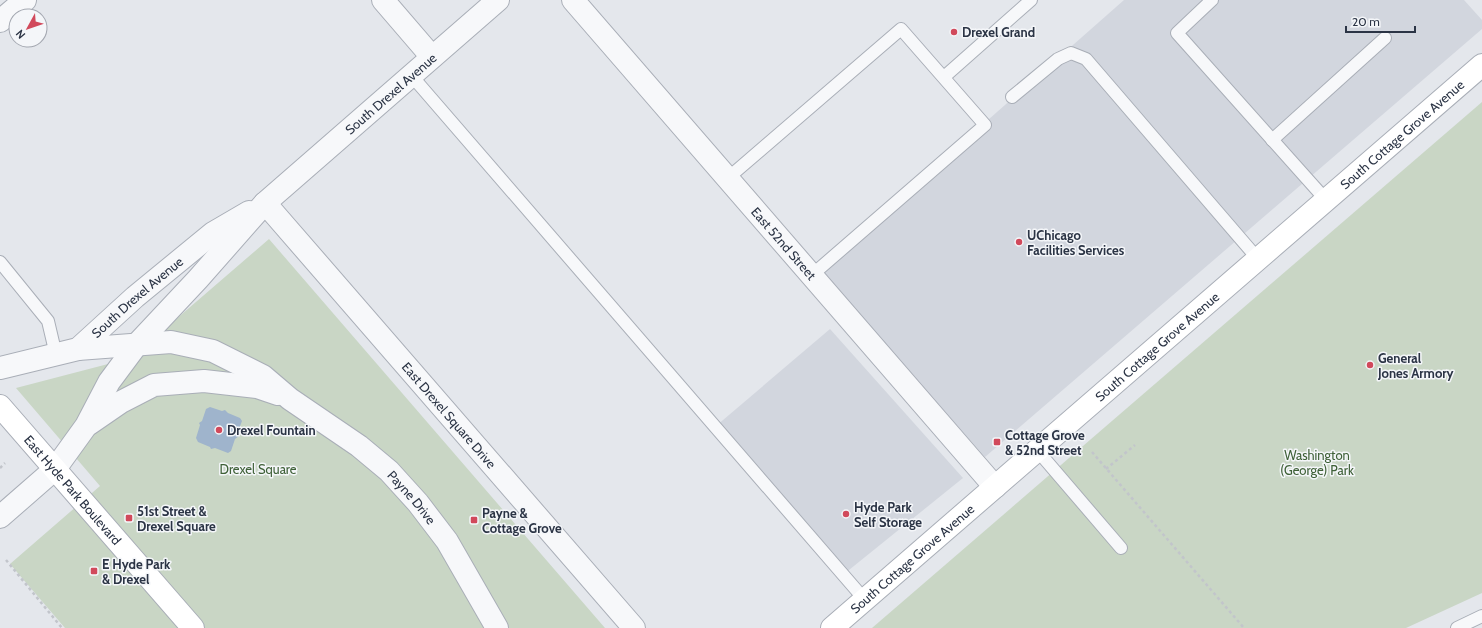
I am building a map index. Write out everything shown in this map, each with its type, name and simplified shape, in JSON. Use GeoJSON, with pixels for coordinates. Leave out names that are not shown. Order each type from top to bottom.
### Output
{"type":"FeatureCollection","features":[{"type":"Feature","properties":{"kind":"main road","name":"South Cottage Grove Avenue"},"geometry":{"type":"LineString","coordinates":[[832,628],[1482,65]]}},
{"type":"Feature","properties":{"kind":"main road","name":"East Hyde Park Boulevard"},"geometry":{"type":"LineString","coordinates":[[0,406],[193,628]]}},
{"type":"Feature","properties":{"kind":"street"},"geometry":{"type":"LineString","coordinates":[[0,21],[24,0]]}},
{"type":"Feature","properties":{"kind":"street"},"geometry":{"type":"LineString","coordinates":[[383,0],[432,57]]}},
{"type":"Feature","properties":{"kind":"street","name":"South Drexel Avenue"},"geometry":{"type":"LineString","coordinates":[[0,517],[55,469],[86,426],[109,382],[138,343],[198,279],[265,203],[498,0]]}},
{"type":"Feature","properties":{"kind":"street","name":"East 52nd Street"},"geometry":{"type":"LineString","coordinates":[[573,0],[995,487]]}},
{"type":"Feature","properties":{"kind":"street","name":"South Drexel Avenue"},"geometry":{"type":"LineString","coordinates":[[0,368],[78,349],[135,297],[213,233],[265,203]]}},
{"type":"Feature","properties":{"kind":"street","name":"East Drexel Square Drive"},"geometry":{"type":"LineString","coordinates":[[265,203],[634,628]]}},
{"type":"Feature","properties":{"kind":"street","name":"Payne Drive"},"geometry":{"type":"LineString","coordinates":[[78,349],[138,343],[171,342],[214,351],[263,376],[290,399],[359,446],[388,471],[418,503],[447,541],[497,628]]}},
{"type":"Feature","properties":{"kind":"street","name":"Payne Drive"},"geometry":{"type":"LineString","coordinates":[[154,385],[204,381],[257,387],[290,399]]}},
{"type":"Feature","properties":{"kind":"street","name":"South Drexel Avenue"},"geometry":{"type":"LineString","coordinates":[[86,426],[121,402],[154,385]]}},
{"type":"Feature","properties":{"kind":"lane"},"geometry":{"type":"LineString","coordinates":[[944,77],[1032,0]]}},
{"type":"Feature","properties":{"kind":"lane"},"geometry":{"type":"LineString","coordinates":[[1212,0],[1177,32],[1326,200]]}},
{"type":"Feature","properties":{"kind":"lane"},"geometry":{"type":"LineString","coordinates":[[728,178],[902,29],[944,77],[985,125],[812,275]]}},
{"type":"Feature","properties":{"kind":"lane"},"geometry":{"type":"LineString","coordinates":[[1272,140],[1385,38]]}},
{"type":"Feature","properties":{"kind":"lane"},"geometry":{"type":"LineString","coordinates":[[1012,98],[1058,59],[1071,53],[1086,59],[1258,259]]}},
{"type":"Feature","properties":{"kind":"lane"},"geometry":{"type":"LineString","coordinates":[[411,75],[865,600]]}},
{"type":"Feature","properties":{"kind":"lane"},"geometry":{"type":"LineString","coordinates":[[0,262],[48,321],[56,355]]}},
{"type":"Feature","properties":{"kind":"lane"},"geometry":{"type":"LineString","coordinates":[[1037,450],[1121,548]]}},
{"type":"Feature","properties":{"kind":"lane"},"geometry":{"type":"LineString","coordinates":[[1457,628],[1482,616]]}},
{"type":"Feature","properties":{"kind":"path"},"geometry":{"type":"LineString","coordinates":[[1106,469],[1135,445]]}},
{"type":"Feature","properties":{"kind":"path"},"geometry":{"type":"LineString","coordinates":[[1092,452],[1244,628]]}},
{"type":"Feature","properties":{"kind":"path"},"geometry":{"type":"LineString","coordinates":[[0,468],[5,463]]}},
{"type":"Feature","properties":{"kind":"path"},"geometry":{"type":"LineString","coordinates":[[6,560],[62,628]]}},
{"type":"Feature","properties":{"kind":"shaded area"},"geometry":{"type":"Polygon","coordinates":[[[1124,0],[1464,0],[1482,20],[1482,29],[985,457],[819,269],[1124,0]]]}},
{"type":"Feature","properties":{"kind":"shaded area"},"geometry":{"type":"Polygon","coordinates":[[[830,329],[963,478],[844,574],[716,426],[830,329]]]}},
{"type":"Feature","properties":{"kind":"green space","name":"Washington (George) Park"},"geometry":{"type":"Polygon","coordinates":[[[1482,102],[1482,593],[1406,628],[872,628],[1482,102]]]}},
{"type":"Feature","properties":{"kind":"green space","name":"Drexel Square"},"geometry":{"type":"Polygon","coordinates":[[[269,239],[605,628],[65,628],[10,564],[100,486],[16,388],[131,358],[269,239]]]}},
{"type":"Feature","properties":{"kind":"water","name":"Drexel Fountain"},"geometry":{"type":"Polygon","coordinates":[[[210,407],[222,411],[225,410],[228,413],[240,418],[242,421],[237,434],[239,436],[235,439],[231,451],[228,453],[215,448],[211,449],[210,447],[198,442],[196,438],[200,425],[199,423],[202,421],[206,409],[210,407]]]}},
{"type":"Feature","properties":{"kind":"place","name":"Drexel Grand"},"geometry":{"type":"Point","coordinates":[954,32]}},
{"type":"Feature","properties":{"kind":"place","name":"UChicago Facilities Services"},"geometry":{"type":"Point","coordinates":[1019,242]}},
{"type":"Feature","properties":{"kind":"place","name":"General Jones Armory"},"geometry":{"type":"Point","coordinates":[1370,365]}},
{"type":"Feature","properties":{"kind":"place","name":"Drexel Fountain"},"geometry":{"type":"Point","coordinates":[219,430]}},
{"type":"Feature","properties":{"kind":"place","name":"Cottage Grove & 52nd Street"},"geometry":{"type":"Point","coordinates":[997,442]}},
{"type":"Feature","properties":{"kind":"place","name":"Hyde Park Self Storage"},"geometry":{"type":"Point","coordinates":[846,514]}},
{"type":"Feature","properties":{"kind":"place","name":"51st Street & Drexel Square"},"geometry":{"type":"Point","coordinates":[129,518]}},
{"type":"Feature","properties":{"kind":"place","name":"Payne & Cottage Grove"},"geometry":{"type":"Point","coordinates":[474,520]}},
{"type":"Feature","properties":{"kind":"place","name":"E Hyde Park & Drexel"},"geometry":{"type":"Point","coordinates":[94,571]}}]}
